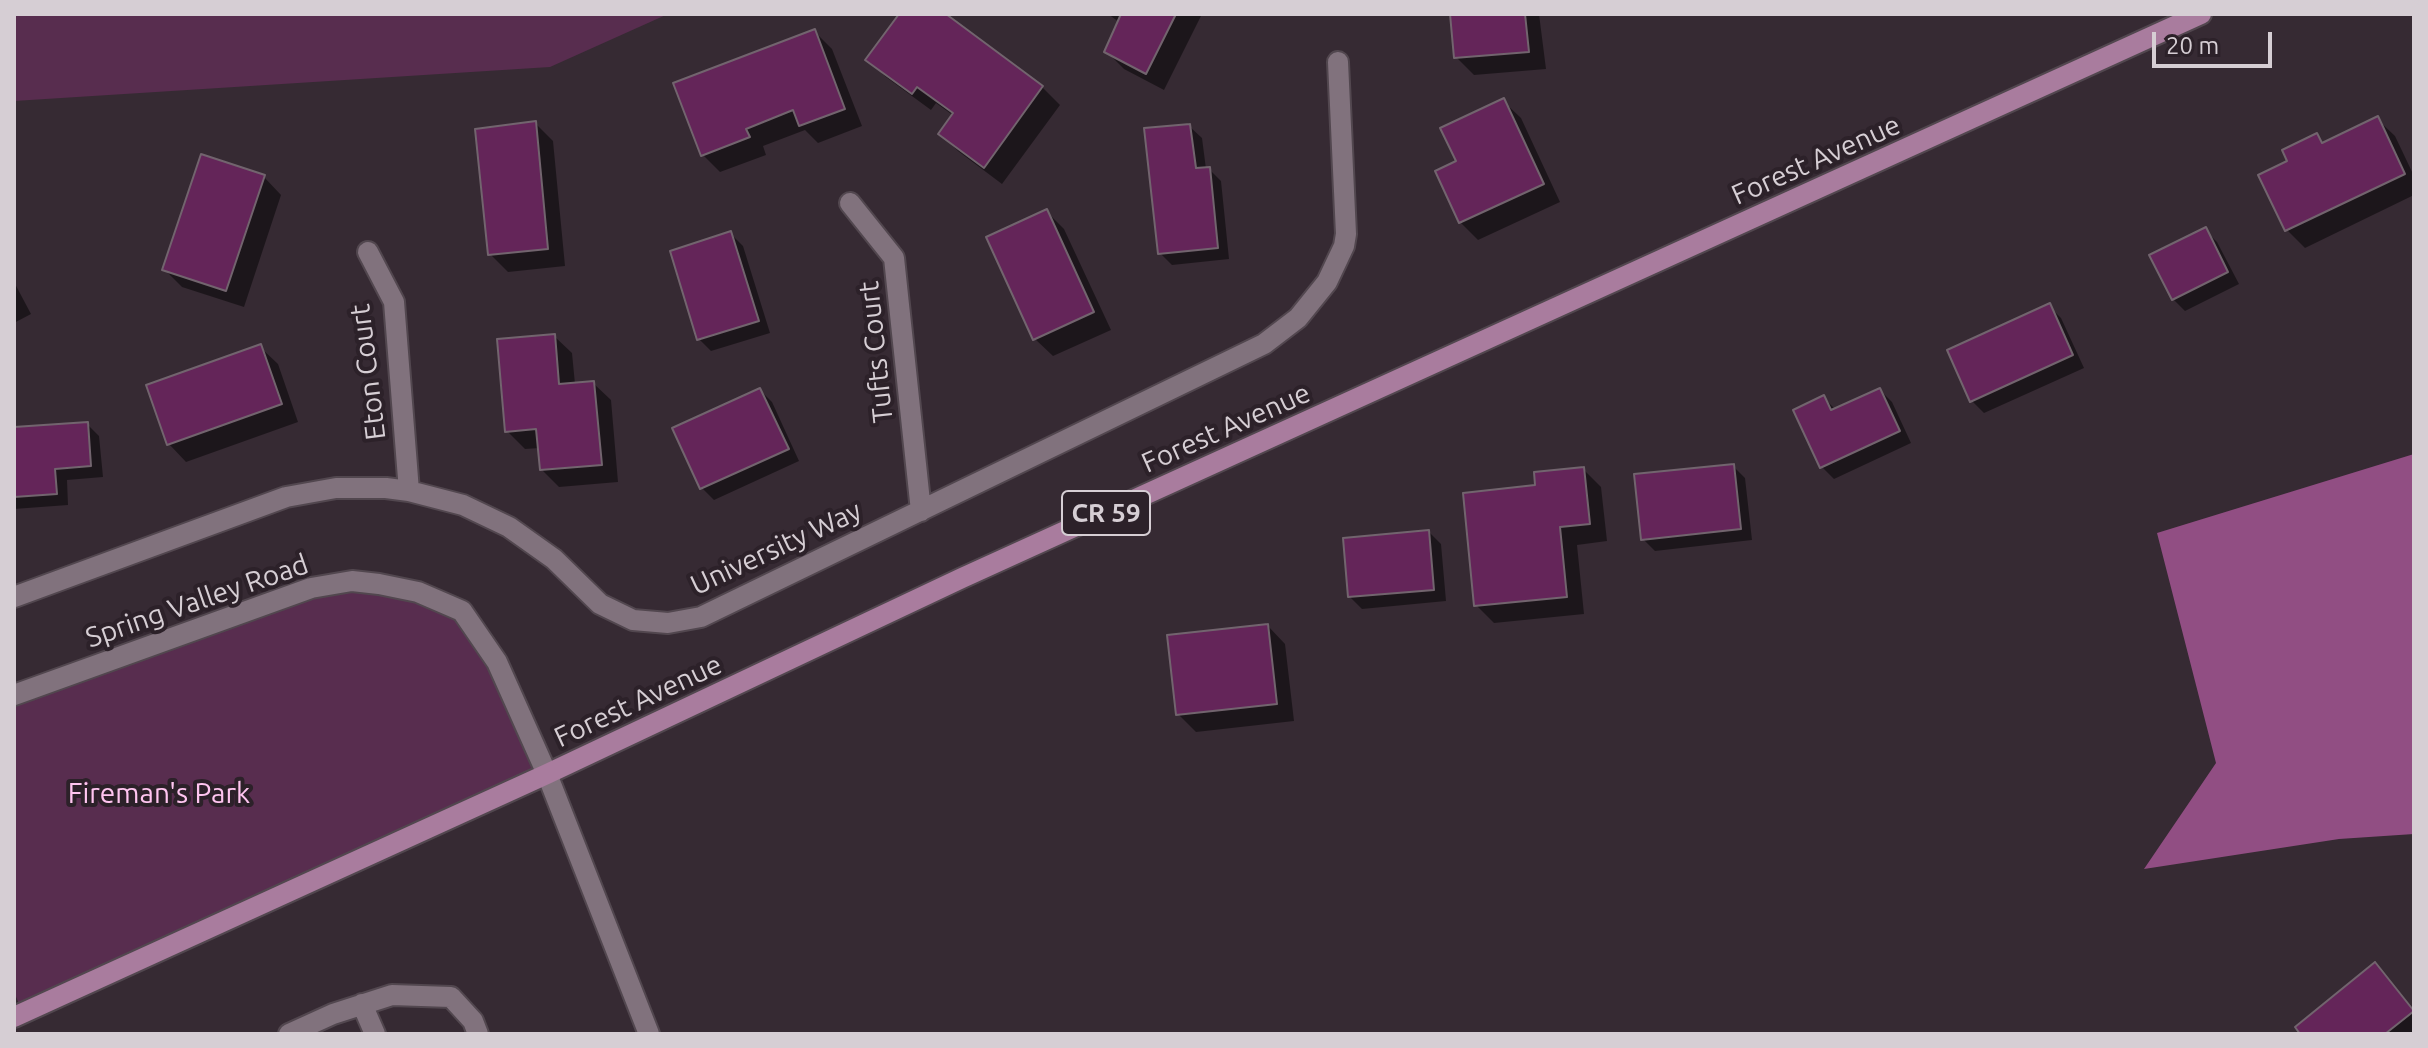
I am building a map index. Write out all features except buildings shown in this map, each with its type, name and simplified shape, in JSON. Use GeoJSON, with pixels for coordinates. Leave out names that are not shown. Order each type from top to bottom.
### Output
{"type":"FeatureCollection","features":[{"type":"Feature","properties":{"kind":"main road","name":"Forest Avenue"},"geometry":{"type":"LineString","coordinates":[[17,1012],[547,774],[962,578],[2201,14]]}},
{"type":"Feature","properties":{"kind":"street","name":"University Way"},"geometry":{"type":"LineString","coordinates":[[14,597],[286,497],[336,488],[409,491],[463,505],[509,527],[554,559],[600,604],[633,620],[668,623],[701,617],[1264,344],[1298,318],[1327,282],[1344,246],[1346,234],[1338,62]]}},
{"type":"Feature","properties":{"kind":"street","name":"Tufts Court"},"geometry":{"type":"LineString","coordinates":[[850,203],[894,258],[921,511]]}},
{"type":"Feature","properties":{"kind":"street","name":"Eton Court"},"geometry":{"type":"LineString","coordinates":[[368,252],[394,302],[409,491]]}},
{"type":"Feature","properties":{"kind":"street","name":"Spring Valley Road"},"geometry":{"type":"LineString","coordinates":[[14,695],[311,588],[352,581],[379,584],[418,592],[462,611],[497,662],[547,774],[649,1034]]}},
{"type":"Feature","properties":{"kind":"street"},"geometry":{"type":"LineString","coordinates":[[289,1034],[333,1014],[392,995],[451,997],[473,1021],[478,1034]]}},
{"type":"Feature","properties":{"kind":"street"},"geometry":{"type":"LineString","coordinates":[[362,1004],[375,1034]]}},
{"type":"Feature","properties":{"kind":"green space"},"geometry":{"type":"Polygon","coordinates":[[[14,14],[668,14],[550,67],[14,101],[14,14]]]}},
{"type":"Feature","properties":{"kind":"green space","name":"Fireman's Park"},"geometry":{"type":"Polygon","coordinates":[[[352,581],[462,611],[547,774],[23,1013],[14,992],[14,695],[352,581]]]}},
{"type":"Feature","properties":{"kind":"shaded area"},"geometry":{"type":"Polygon","coordinates":[[[2414,454],[2414,834],[2339,839],[2144,869],[2216,763],[2157,533],[2414,454]]]}}]}
